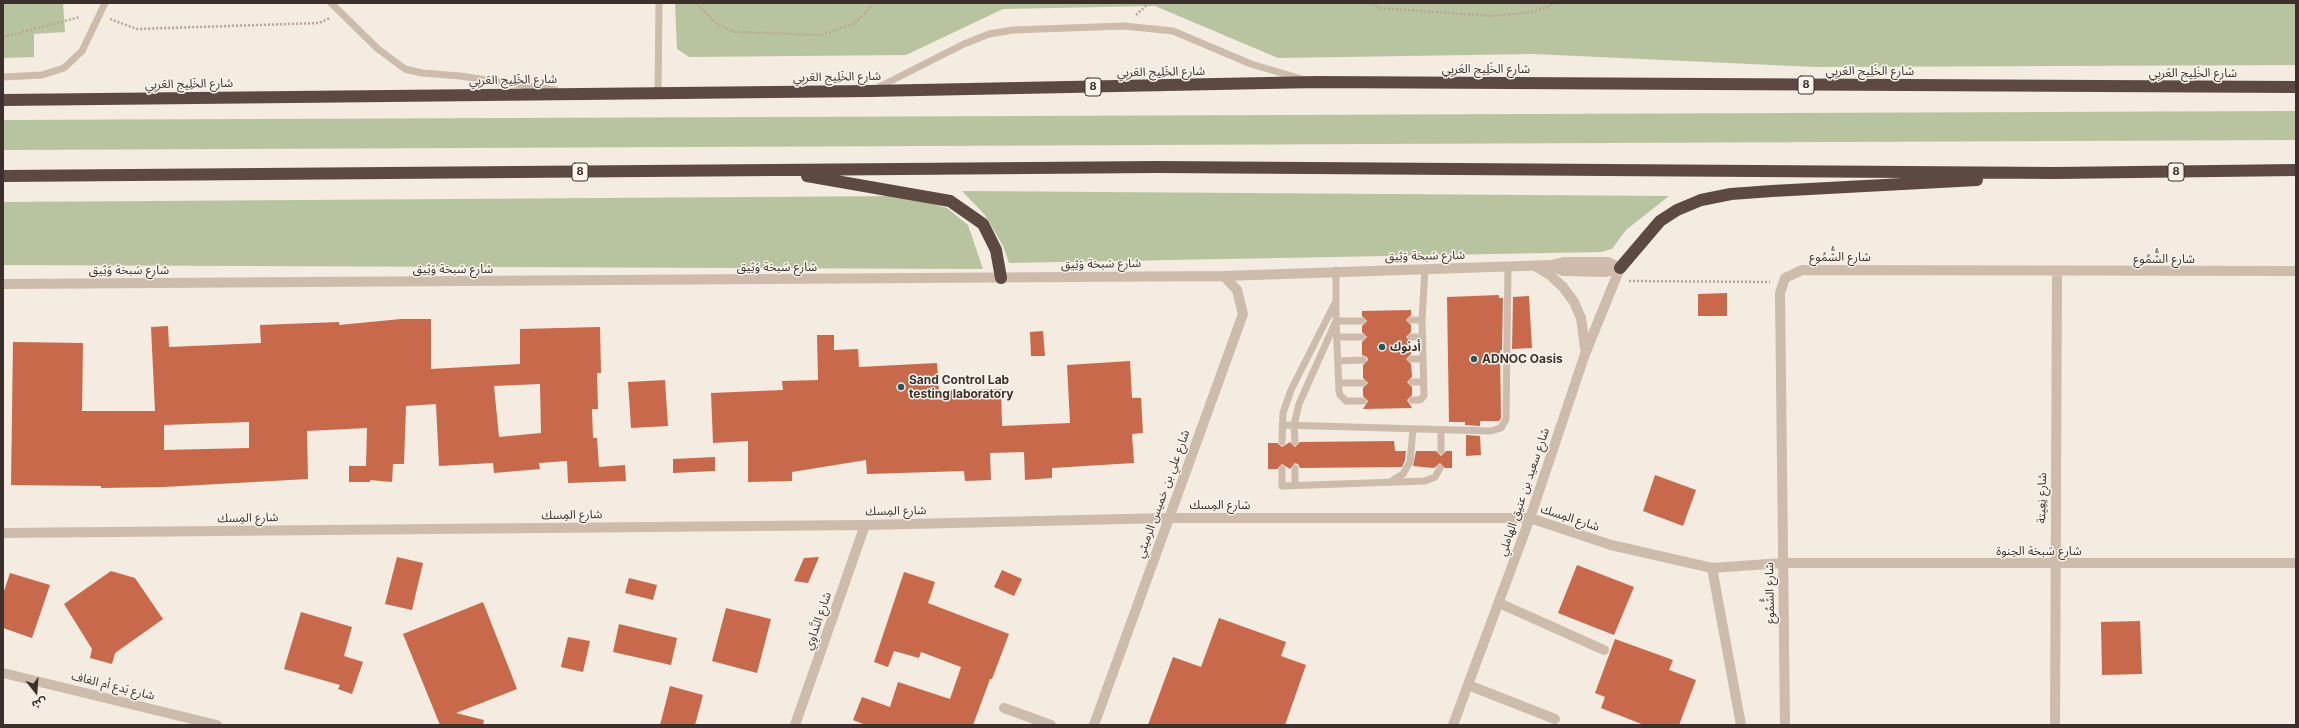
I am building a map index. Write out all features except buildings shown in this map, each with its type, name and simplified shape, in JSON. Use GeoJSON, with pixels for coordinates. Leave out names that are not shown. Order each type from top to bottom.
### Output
{"type":"FeatureCollection","features":[{"type":"Feature","properties":{"kind":"highway","name":"شارع الخَلِيج العَربِي"},"geometry":{"type":"LineString","coordinates":[[3,100],[870,91],[1316,82],[2296,87]]}},
{"type":"Feature","properties":{"kind":"highway","name":"8"},"geometry":{"type":"LineString","coordinates":[[3,176],[1157,167],[2055,173],[2296,170]]}},
{"type":"Feature","properties":{"kind":"highway"},"geometry":{"type":"LineString","coordinates":[[774,171],[950,201],[982,224],[996,250],[1001,278]]}},
{"type":"Feature","properties":{"kind":"highway"},"geometry":{"type":"LineString","coordinates":[[1620,268],[1660,221],[1677,210],[1701,200],[1758,192],[1967,180],[2055,173]]}},
{"type":"Feature","properties":{"kind":"street","name":"شارع سَبخة وَثِيق"},"geometry":{"type":"LineString","coordinates":[[3,284],[1224,276],[1336,270],[1551,265],[1562,272],[1606,272],[1620,268]]}},
{"type":"Feature","properties":{"kind":"street"},"geometry":{"type":"LineString","coordinates":[[1534,266],[1555,279],[1574,302],[1584,330],[1585,354]]}},
{"type":"Feature","properties":{"kind":"street","name":"شارع سعيد بن عتيق الهاملي"},"geometry":{"type":"LineString","coordinates":[[1453,725],[1530,518],[1585,354],[1620,268]]}},
{"type":"Feature","properties":{"kind":"street","name":"شارع الشُّمُوع"},"geometry":{"type":"LineString","coordinates":[[1785,725],[1780,294],[1785,278],[1802,270],[2057,272],[2296,271]]}},
{"type":"Feature","properties":{"kind":"street","name":"شارع نِعِيتة"},"geometry":{"type":"LineString","coordinates":[[2055,725],[2054,564],[2057,272]]}},
{"type":"Feature","properties":{"kind":"street","name":"شارع علي بن خميس الرميثي"},"geometry":{"type":"LineString","coordinates":[[1094,725],[1243,314],[1237,290],[1224,276]]}},
{"type":"Feature","properties":{"kind":"street","name":"شارع المِسك"},"geometry":{"type":"LineString","coordinates":[[3,533],[865,525],[1168,518],[1530,518],[1611,545],[1712,568],[1782,563]]}},
{"type":"Feature","properties":{"kind":"street","name":"شارع النَّداوِي"},"geometry":{"type":"LineString","coordinates":[[795,725],[865,525]]}},
{"type":"Feature","properties":{"kind":"street","name":"شارع سَبخة الحِنوة"},"geometry":{"type":"LineString","coordinates":[[1782,563],[2296,563]]}},
{"type":"Feature","properties":{"kind":"street"},"geometry":{"type":"LineString","coordinates":[[1712,568],[1741,725]]}},
{"type":"Feature","properties":{"kind":"street"},"geometry":{"type":"LineString","coordinates":[[1499,603],[1604,650]]}},
{"type":"Feature","properties":{"kind":"street","name":"شارع بَدع أم الغاف"},"geometry":{"type":"LineString","coordinates":[[3,673],[217,725]]}},
{"type":"Feature","properties":{"kind":"street"},"geometry":{"type":"LineString","coordinates":[[1468,685],[1554,719]]}},
{"type":"Feature","properties":{"kind":"street"},"geometry":{"type":"LineString","coordinates":[[1004,708],[1051,725]]}},
{"type":"Feature","properties":{"kind":"lane"},"geometry":{"type":"LineString","coordinates":[[3,77],[42,75],[64,68],[82,51],[105,3]]}},
{"type":"Feature","properties":{"kind":"lane"},"geometry":{"type":"LineString","coordinates":[[331,3],[378,49],[405,69],[422,73],[460,76],[581,94]]}},
{"type":"Feature","properties":{"kind":"lane"},"geometry":{"type":"LineString","coordinates":[[658,93],[659,3]]}},
{"type":"Feature","properties":{"kind":"lane"},"geometry":{"type":"LineString","coordinates":[[870,91],[964,44],[989,34],[1012,30],[1124,26],[1173,31],[1251,64],[1316,82]]}},
{"type":"Feature","properties":{"kind":"lane"},"geometry":{"type":"LineString","coordinates":[[1282,425],[1491,431],[1501,428],[1506,419],[1508,266]]}},
{"type":"Feature","properties":{"kind":"lane"},"geometry":{"type":"LineString","coordinates":[[1412,400],[1420,400],[1424,396],[1422,320],[1425,269]]}},
{"type":"Feature","properties":{"kind":"lane"},"geometry":{"type":"LineString","coordinates":[[1336,270],[1336,321],[1339,383],[1343,398],[1346,400],[1363,401]]}},
{"type":"Feature","properties":{"kind":"lane"},"geometry":{"type":"LineString","coordinates":[[1282,442],[1282,425],[1291,390],[1336,301]]}},
{"type":"Feature","properties":{"kind":"lane"},"geometry":{"type":"LineString","coordinates":[[1411,320],[1422,320]]}},
{"type":"Feature","properties":{"kind":"lane"},"geometry":{"type":"LineString","coordinates":[[1336,321],[1362,321]]}},
{"type":"Feature","properties":{"kind":"lane"},"geometry":{"type":"LineString","coordinates":[[1294,442],[1294,425],[1299,404],[1336,321]]}},
{"type":"Feature","properties":{"kind":"lane"},"geometry":{"type":"LineString","coordinates":[[1337,337],[1362,337]]}},
{"type":"Feature","properties":{"kind":"lane"},"geometry":{"type":"LineString","coordinates":[[1411,337],[1422,337]]}},
{"type":"Feature","properties":{"kind":"lane"},"geometry":{"type":"LineString","coordinates":[[1411,359],[1423,359]]}},
{"type":"Feature","properties":{"kind":"lane"},"geometry":{"type":"LineString","coordinates":[[1338,361],[1362,360]]}},
{"type":"Feature","properties":{"kind":"lane"},"geometry":{"type":"LineString","coordinates":[[1412,382],[1424,382]]}},
{"type":"Feature","properties":{"kind":"lane"},"geometry":{"type":"LineString","coordinates":[[1339,383],[1363,383]]}},
{"type":"Feature","properties":{"kind":"lane"},"geometry":{"type":"LineString","coordinates":[[1391,481],[1403,474],[1407,469],[1413,429]]}},
{"type":"Feature","properties":{"kind":"lane"},"geometry":{"type":"LineString","coordinates":[[1441,430],[1441,451]]}},
{"type":"Feature","properties":{"kind":"lane"},"geometry":{"type":"LineString","coordinates":[[1295,468],[1295,486]]}},
{"type":"Feature","properties":{"kind":"lane"},"geometry":{"type":"LineString","coordinates":[[1282,469],[1282,486],[1295,486],[1430,480],[1439,473],[1440,468]]}},
{"type":"Feature","properties":{"kind":"path"},"geometry":{"type":"LineString","coordinates":[[696,3],[718,25],[735,32],[822,35],[855,23],[868,10],[872,3]]}},
{"type":"Feature","properties":{"kind":"path"},"geometry":{"type":"LineString","coordinates":[[1369,3],[1380,8],[1492,16],[1532,12],[1558,3]]}},
{"type":"Feature","properties":{"kind":"path"},"geometry":{"type":"LineString","coordinates":[[3,37],[54,22],[80,17]]}},
{"type":"Feature","properties":{"kind":"path"},"geometry":{"type":"LineString","coordinates":[[108,18],[137,29],[319,23],[332,17]]}},
{"type":"Feature","properties":{"kind":"path"},"geometry":{"type":"LineString","coordinates":[[1615,281],[1784,282]]}},
{"type":"Feature","properties":{"kind":"green space"},"geometry":{"type":"Polygon","coordinates":[[[3,3],[63,3],[65,32],[34,34],[34,57],[3,58],[3,3]]]}},
{"type":"Feature","properties":{"kind":"green space"},"geometry":{"type":"Polygon","coordinates":[[[675,3],[2296,3],[2296,65],[1815,67],[1534,54],[1278,58],[1155,6],[1003,9],[906,55],[689,57],[677,49],[675,3]]]}},
{"type":"Feature","properties":{"kind":"green space"},"geometry":{"type":"Polygon","coordinates":[[[2296,111],[2296,140],[3,150],[3,120],[2296,111]]]}},
{"type":"Feature","properties":{"kind":"green space"},"geometry":{"type":"Polygon","coordinates":[[[962,191],[1669,196],[1626,230],[1612,249],[1601,252],[1009,263],[1003,246],[985,215],[962,191]]]}},
{"type":"Feature","properties":{"kind":"green space"},"geometry":{"type":"Polygon","coordinates":[[[903,196],[947,208],[968,225],[983,269],[3,265],[3,202],[903,196]]]}},
{"type":"Feature","properties":{"kind":"place","name":"أدنوك"},"geometry":{"type":"Point","coordinates":[1382,347]}},
{"type":"Feature","properties":{"kind":"place","name":"ADNOC Oasis"},"geometry":{"type":"Point","coordinates":[1474,359]}},
{"type":"Feature","properties":{"kind":"place","name":"Sand Control Lab testing laboratory"},"geometry":{"type":"Point","coordinates":[901,387]}}]}
